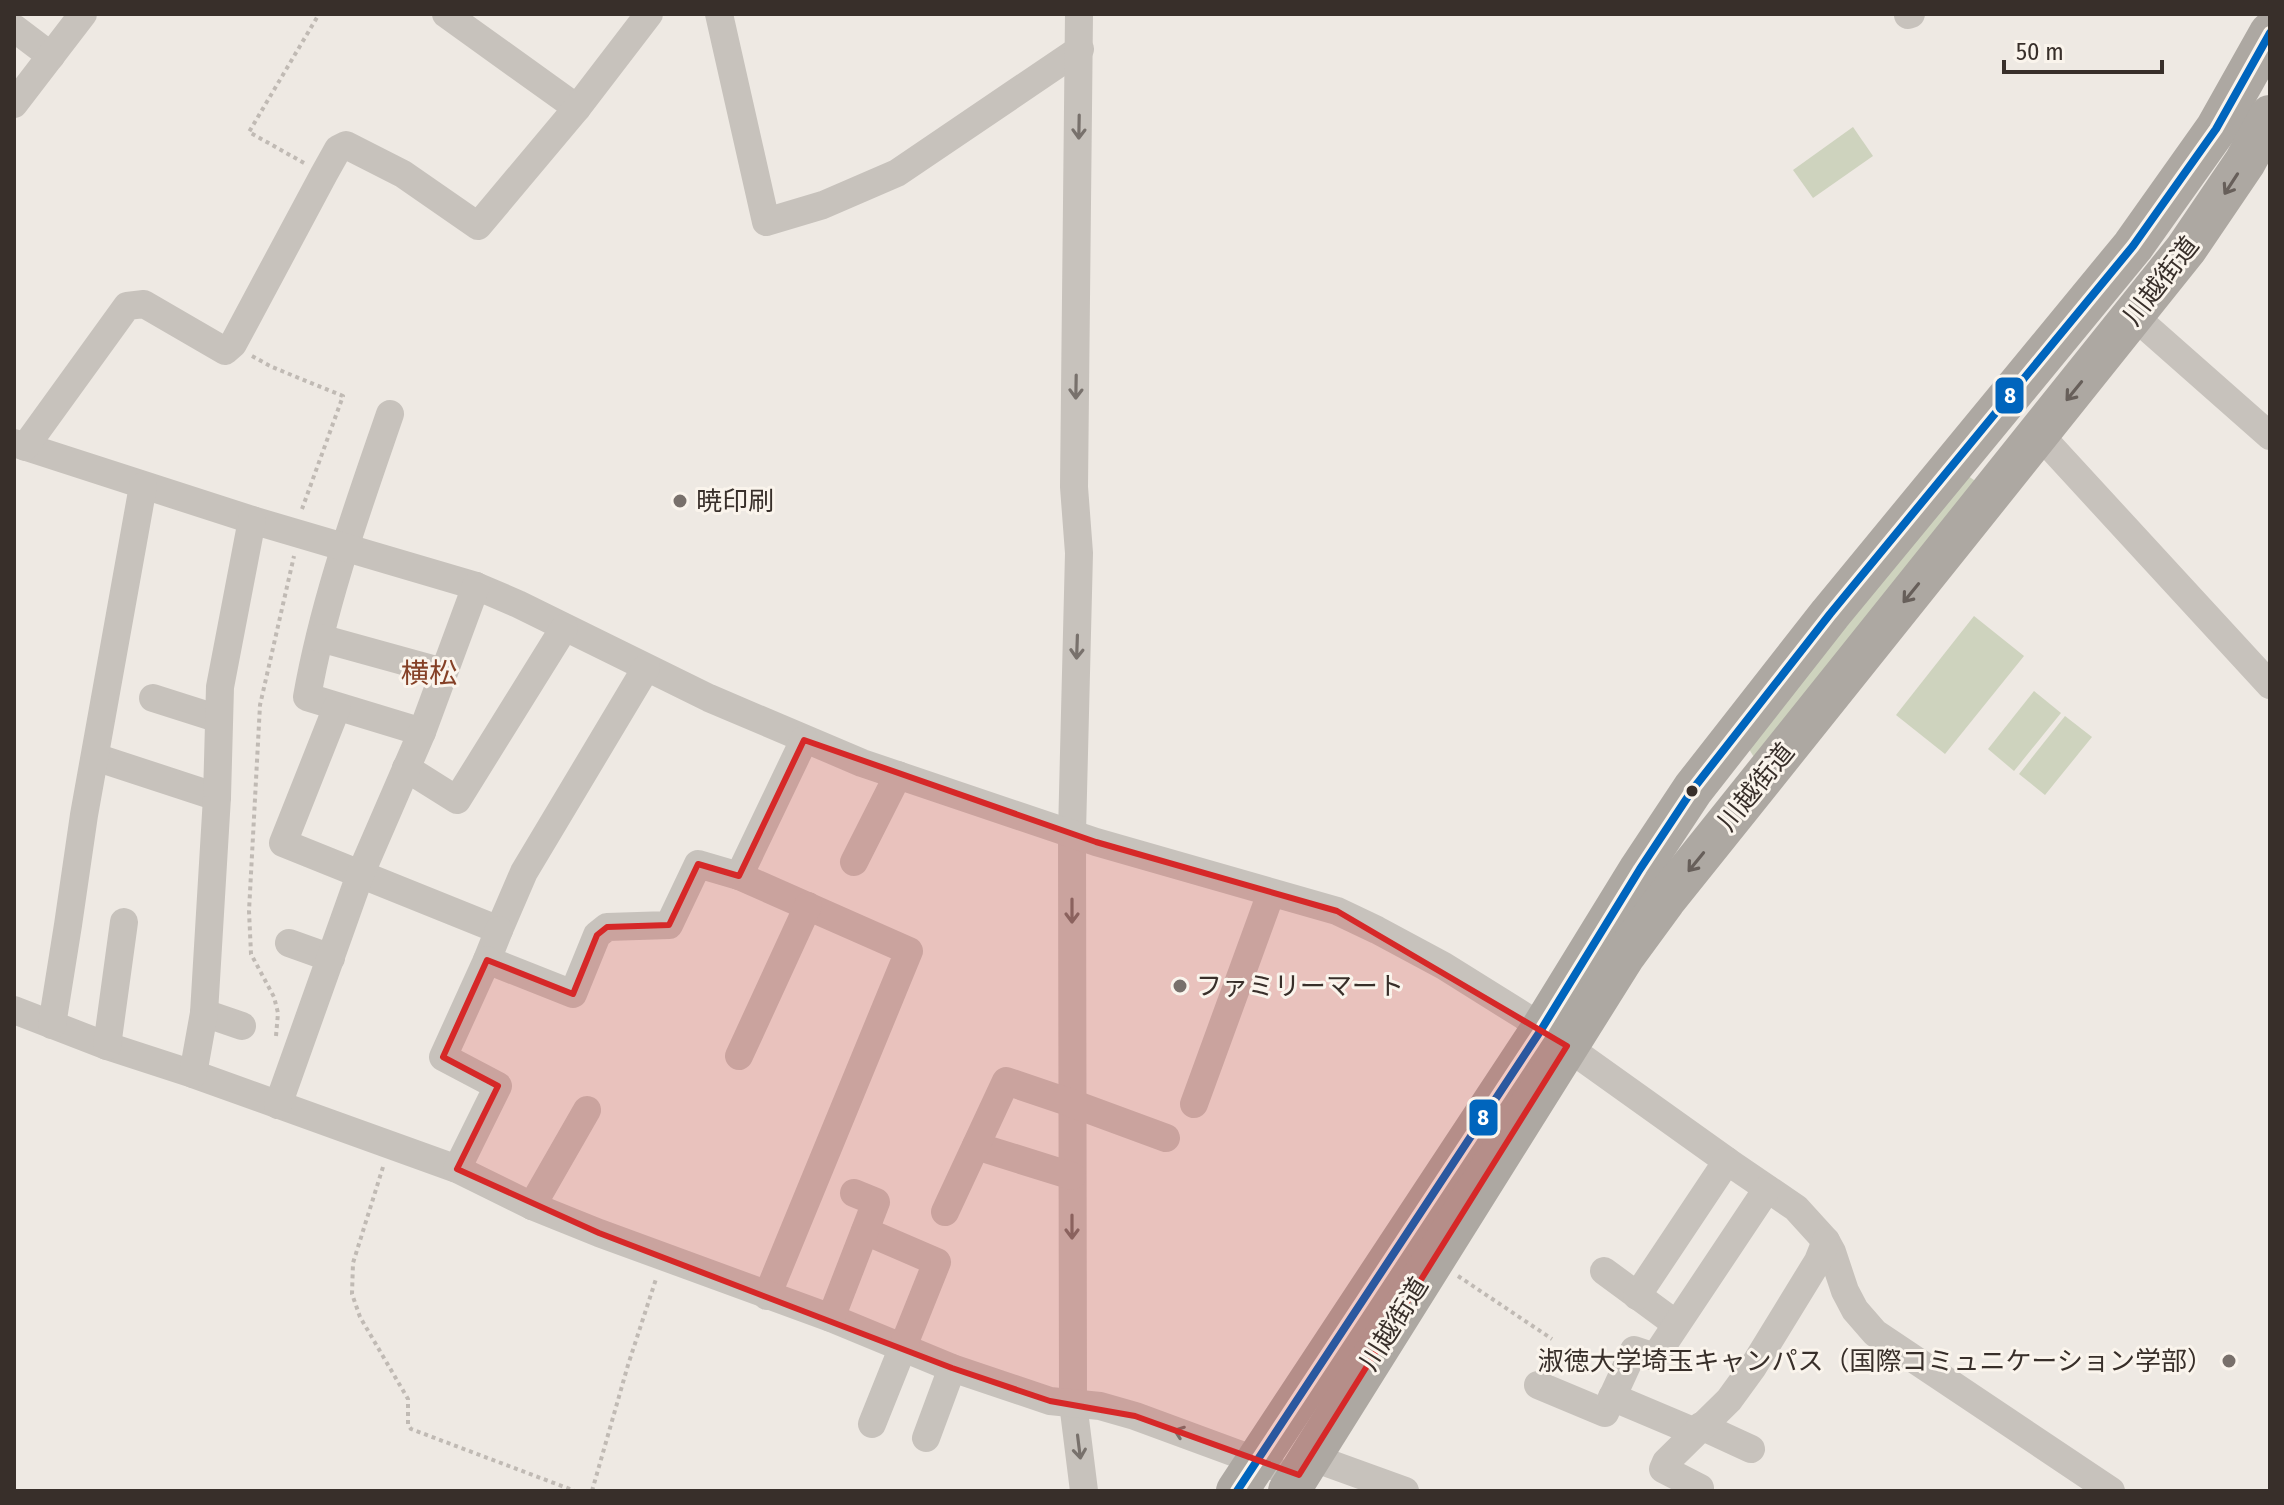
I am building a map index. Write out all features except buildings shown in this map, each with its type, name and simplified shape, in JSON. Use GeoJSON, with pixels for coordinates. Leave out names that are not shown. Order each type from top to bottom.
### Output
{"type":"FeatureCollection","features":[{"type":"Feature","properties":{"kind":"highway","name":"川越街道"},"geometry":{"type":"LineString","coordinates":[[1300,1474],[1554,1038],[1640,869],[1693,789],[1830,614],[2133,246],[2216,129],[2270,33]]}},
{"type":"Feature","properties":{"kind":"highway","name":"川越街道"},"geometry":{"type":"LineString","coordinates":[[1247,1476],[1554,1038],[1624,956],[1665,900],[2134,316],[2217,206],[2270,116]]}},
{"type":"Feature","properties":{"kind":"street"},"geometry":{"type":"LineString","coordinates":[[14,104],[83,14]]}},
{"type":"Feature","properties":{"kind":"street"},"geometry":{"type":"LineString","coordinates":[[446,14],[577,108]]}},
{"type":"Feature","properties":{"kind":"street"},"geometry":{"type":"LineString","coordinates":[[649,14],[577,108],[478,226],[403,174],[346,145],[338,149],[233,344],[225,351],[144,304],[127,306],[19,445],[252,520],[476,586],[804,740],[1096,842],[1337,911],[1377,930],[1444,966],[1524,1016],[1796,1208],[1826,1241],[1855,1310],[1875,1333],[2111,1491]]}},
{"type":"Feature","properties":{"kind":"street"},"geometry":{"type":"LineString","coordinates":[[719,14],[766,222],[823,205],[897,173],[1080,49]]}},
{"type":"Feature","properties":{"kind":"street"},"geometry":{"type":"LineString","coordinates":[[1079,14],[1074,487],[1079,553],[1072,833],[1071,1103],[1073,1403],[1084,1491]]}},
{"type":"Feature","properties":{"kind":"street"},"geometry":{"type":"LineString","coordinates":[[14,28],[51,56]]}},
{"type":"Feature","properties":{"kind":"street"},"geometry":{"type":"LineString","coordinates":[[2134,316],[2270,436]]}},
{"type":"Feature","properties":{"kind":"street"},"geometry":{"type":"LineString","coordinates":[[390,414],[343,547],[307,697],[422,732]]}},
{"type":"Feature","properties":{"kind":"street"},"geometry":{"type":"LineString","coordinates":[[2039,434],[2270,685]]}},
{"type":"Feature","properties":{"kind":"street"},"geometry":{"type":"LineString","coordinates":[[52,1025],[84,815],[143,486]]}},
{"type":"Feature","properties":{"kind":"street"},"geometry":{"type":"LineString","coordinates":[[193,1074],[204,1013],[220,687],[252,520]]}},
{"type":"Feature","properties":{"kind":"street"},"geometry":{"type":"LineString","coordinates":[[278,1105],[360,875],[422,732],[476,586]]}},
{"type":"Feature","properties":{"kind":"street"},"geometry":{"type":"LineString","coordinates":[[406,768],[457,800],[564,628]]}},
{"type":"Feature","properties":{"kind":"street"},"geometry":{"type":"LineString","coordinates":[[320,638],[443,672]]}},
{"type":"Feature","properties":{"kind":"street"},"geometry":{"type":"LineString","coordinates":[[457,1169],[498,1086],[443,1057],[524,872],[646,668]]}},
{"type":"Feature","properties":{"kind":"street"},"geometry":{"type":"LineString","coordinates":[[153,698],[219,719]]}},
{"type":"Feature","properties":{"kind":"street"},"geometry":{"type":"LineString","coordinates":[[337,707],[283,843],[499,930]]}},
{"type":"Feature","properties":{"kind":"street"},"geometry":{"type":"LineString","coordinates":[[739,876],[804,740]]}},
{"type":"Feature","properties":{"kind":"street"},"geometry":{"type":"LineString","coordinates":[[95,757],[217,797]]}},
{"type":"Feature","properties":{"kind":"street"},"geometry":{"type":"LineString","coordinates":[[854,862],[898,775]]}},
{"type":"Feature","properties":{"kind":"street"},"geometry":{"type":"LineString","coordinates":[[487,960],[573,994],[597,935],[607,927],[669,925],[698,864],[739,876],[909,951],[767,1296]]}},
{"type":"Feature","properties":{"kind":"street"},"geometry":{"type":"LineString","coordinates":[[1194,1104],[1271,893]]}},
{"type":"Feature","properties":{"kind":"street"},"geometry":{"type":"LineString","coordinates":[[739,1056],[808,906]]}},
{"type":"Feature","properties":{"kind":"street"},"geometry":{"type":"LineString","coordinates":[[107,1046],[124,922]]}},
{"type":"Feature","properties":{"kind":"street"},"geometry":{"type":"LineString","coordinates":[[289,943],[331,958]]}},
{"type":"Feature","properties":{"kind":"street"},"geometry":{"type":"LineString","coordinates":[[14,1010],[107,1046],[457,1169],[532,1206],[663,1258],[831,1318],[952,1368],[1050,1401],[1100,1406],[1135,1416],[1247,1476],[1300,1474],[1405,1491]]}},
{"type":"Feature","properties":{"kind":"street"},"geometry":{"type":"LineString","coordinates":[[204,1013],[242,1026]]}},
{"type":"Feature","properties":{"kind":"street"},"geometry":{"type":"LineString","coordinates":[[945,1212],[1006,1081],[1166,1138]]}},
{"type":"Feature","properties":{"kind":"street"},"geometry":{"type":"LineString","coordinates":[[532,1206],[587,1110]]}},
{"type":"Feature","properties":{"kind":"street"},"geometry":{"type":"LineString","coordinates":[[976,1146],[1072,1176]]}},
{"type":"Feature","properties":{"kind":"street"},"geometry":{"type":"LineString","coordinates":[[1637,1296],[1727,1161]]}},
{"type":"Feature","properties":{"kind":"street"},"geometry":{"type":"LineString","coordinates":[[1538,1385],[1605,1413],[1634,1350],[1655,1357],[1767,1189]]}},
{"type":"Feature","properties":{"kind":"street"},"geometry":{"type":"LineString","coordinates":[[831,1318],[876,1202],[854,1193]]}},
{"type":"Feature","properties":{"kind":"street"},"geometry":{"type":"LineString","coordinates":[[865,1231],[937,1262],[872,1424]]}},
{"type":"Feature","properties":{"kind":"street"},"geometry":{"type":"LineString","coordinates":[[1698,1491],[1700,1488],[1663,1469],[1666,1462],[1729,1400],[1753,1367],[1818,1261],[1826,1241]]}},
{"type":"Feature","properties":{"kind":"street"},"geometry":{"type":"LineString","coordinates":[[1604,1271],[1676,1324]]}},
{"type":"Feature","properties":{"kind":"street"},"geometry":{"type":"LineString","coordinates":[[926,1438],[952,1368]]}},
{"type":"Feature","properties":{"kind":"street"},"geometry":{"type":"LineString","coordinates":[[1612,1397],[1751,1449]]}},
{"type":"Feature","properties":{"kind":"path"},"geometry":{"type":"LineString","coordinates":[[319,14],[249,132],[324,174]]}},
{"type":"Feature","properties":{"kind":"path"},"geometry":{"type":"LineString","coordinates":[[233,344],[272,367],[343,396],[294,532]]}},
{"type":"Feature","properties":{"kind":"path"},"geometry":{"type":"LineString","coordinates":[[390,1146],[353,1263],[352,1294],[360,1317],[408,1399],[408,1425],[455,1447],[575,1491]]}},
{"type":"Feature","properties":{"kind":"path"},"geometry":{"type":"LineString","coordinates":[[592,1491],[663,1258]]}},
{"type":"Feature","properties":{"kind":"path"},"geometry":{"type":"LineString","coordinates":[[1446,1268],[1552,1339]]}},
{"type":"Feature","properties":{"kind":"highlighted area"},"geometry":{"type":"Polygon","coordinates":[[[804,740],[1096,842],[1337,911],[1567,1046],[1299,1475],[1135,1416],[1050,1401],[952,1368],[599,1233],[457,1169],[498,1086],[443,1057],[487,960],[573,994],[597,935],[607,927],[669,925],[698,864],[739,876],[804,740]]]}},
{"type":"Feature","properties":{"kind":"green space"},"geometry":{"type":"Polygon","coordinates":[[[1853,127],[1873,156],[1813,198],[1793,170],[1853,127]]]}},
{"type":"Feature","properties":{"kind":"green space"},"geometry":{"type":"Polygon","coordinates":[[[1965,474],[1974,480],[1978,494],[1755,759],[1749,749],[1965,474]]]}},
{"type":"Feature","properties":{"kind":"green space"},"geometry":{"type":"Polygon","coordinates":[[[1974,616],[2024,656],[1945,754],[1896,715],[1974,616]]]}},
{"type":"Feature","properties":{"kind":"green space"},"geometry":{"type":"Polygon","coordinates":[[[2034,691],[2061,713],[2014,771],[1988,749],[2034,691]]]}},
{"type":"Feature","properties":{"kind":"green space"},"geometry":{"type":"Polygon","coordinates":[[[2065,716],[2092,737],[2045,795],[2019,774],[2065,716]]]}},
{"type":"Feature","properties":{"kind":"transit line","name":"8"},"geometry":{"type":"LineString","coordinates":[[1237,1491],[1541,1030],[1693,789],[1830,614],[2133,246],[2216,129],[2270,33]]}},
{"type":"Feature","properties":{"kind":"place","name":"暁印刷"},"geometry":{"type":"Point","coordinates":[680,501]}},
{"type":"Feature","properties":{"kind":"place","name":"ファミリーマート"},"geometry":{"type":"Point","coordinates":[1180,986]}},
{"type":"Feature","properties":{"kind":"place","name":"淑徳大学埼玉キャンパス（国際コミュニケーション学部）"},"geometry":{"type":"Point","coordinates":[2229,1361]}},
{"type":"Feature","properties":{"kind":"district","name":"横松"},"geometry":{"type":"Point","coordinates":[429,673]}}]}
